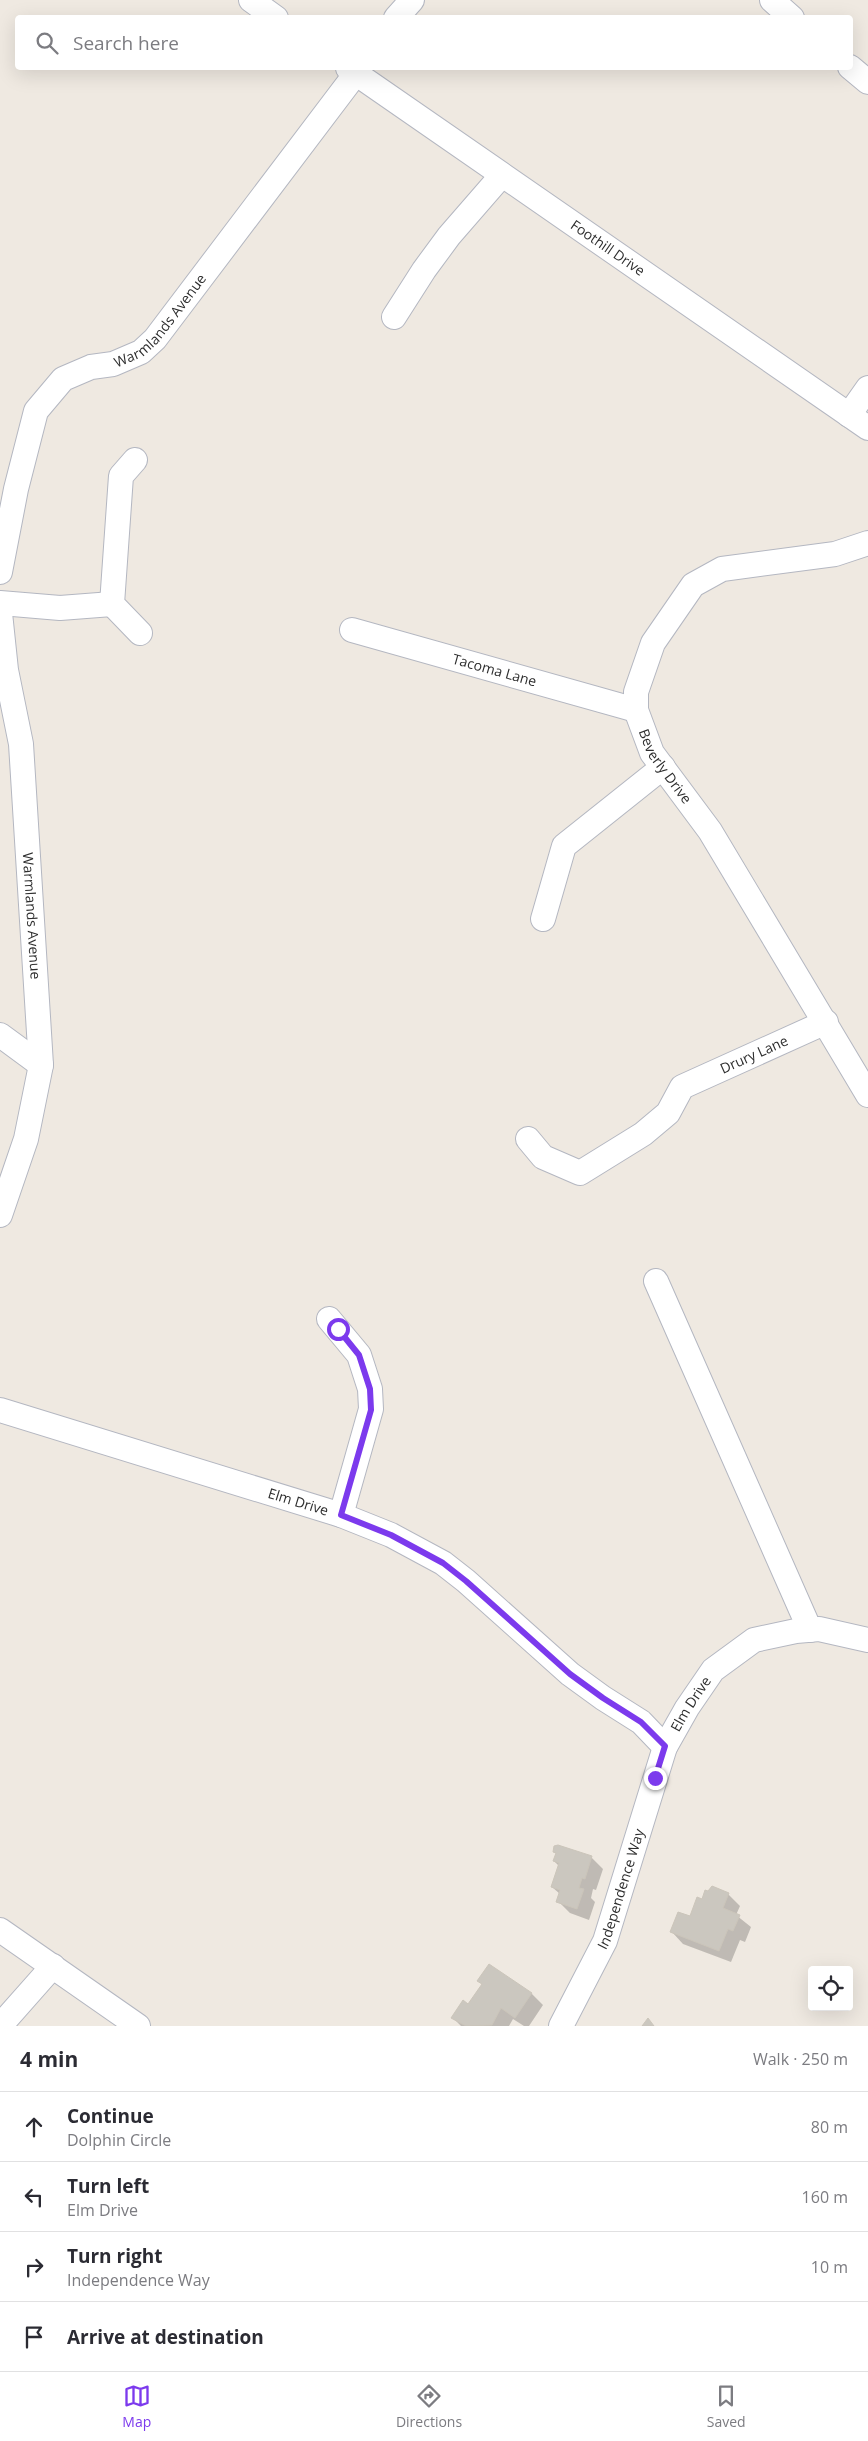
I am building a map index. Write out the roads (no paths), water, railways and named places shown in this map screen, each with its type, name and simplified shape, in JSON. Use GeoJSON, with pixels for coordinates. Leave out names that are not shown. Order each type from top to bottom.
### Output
{"type":"FeatureCollection","features":[{"type":"Feature","properties":{"kind":"street"},"geometry":{"type":"LineString","coordinates":[[252,0],[272,15]]}},
{"type":"Feature","properties":{"kind":"street"},"geometry":{"type":"LineString","coordinates":[[399,15],[412,0]]}},
{"type":"Feature","properties":{"kind":"street"},"geometry":{"type":"LineString","coordinates":[[772,0],[789,15]]}},
{"type":"Feature","properties":{"kind":"street","name":"Warmlands Avenue"},"geometry":{"type":"LineString","coordinates":[[0,572],[8,482],[36,411],[63,379],[92,367],[113,364],[141,352],[155,339],[353,70]]}},
{"type":"Feature","properties":{"kind":"street","name":"Foothill Drive"},"geometry":{"type":"LineString","coordinates":[[355,70],[502,175],[859,422]]}},
{"type":"Feature","properties":{"kind":"street"},"geometry":{"type":"LineString","coordinates":[[853,70],[868,82]]}},
{"type":"Feature","properties":{"kind":"street"},"geometry":{"type":"LineString","coordinates":[[394,317],[424,270],[449,236],[502,175]]}},
{"type":"Feature","properties":{"kind":"street"},"geometry":{"type":"LineString","coordinates":[[859,422],[868,388]]}},
{"type":"Feature","properties":{"kind":"street"},"geometry":{"type":"LineString","coordinates":[[135,460],[121,476],[112,604],[140,634]]}},
{"type":"Feature","properties":{"kind":"street","name":"Beverly Drive"},"geometry":{"type":"LineString","coordinates":[[865,1082],[826,1022],[710,831],[652,753],[636,710],[636,692],[653,643],[693,585],[722,568],[835,554],[868,543]]}},
{"type":"Feature","properties":{"kind":"street"},"geometry":{"type":"LineString","coordinates":[[0,603],[60,608],[112,604]]}},
{"type":"Feature","properties":{"kind":"street","name":"Warmlands Avenue"},"geometry":{"type":"LineString","coordinates":[[0,613],[6,670],[21,744],[41,1066],[26,1139],[0,1215]]}},
{"type":"Feature","properties":{"kind":"street","name":"Tacoma Lane"},"geometry":{"type":"LineString","coordinates":[[352,630],[636,710]]}},
{"type":"Feature","properties":{"kind":"street"},"geometry":{"type":"LineString","coordinates":[[543,919],[564,846],[663,767]]}},
{"type":"Feature","properties":{"kind":"street","name":"Drury Lane"},"geometry":{"type":"LineString","coordinates":[[528,1139],[543,1157],[580,1173],[643,1134],[668,1113],[682,1087],[826,1022]]}},
{"type":"Feature","properties":{"kind":"street"},"geometry":{"type":"LineString","coordinates":[[0,1035],[41,1066]]}},
{"type":"Feature","properties":{"kind":"street"},"geometry":{"type":"LineString","coordinates":[[656,1281],[810,1630]]}},
{"type":"Feature","properties":{"kind":"street"},"geometry":{"type":"LineString","coordinates":[[329,1319],[359,1355],[370,1389],[371,1410],[341,1515]]}},
{"type":"Feature","properties":{"kind":"street","name":"Elm Drive"},"geometry":{"type":"LineString","coordinates":[[0,1410],[341,1515],[391,1535],[443,1563],[466,1581],[570,1674],[641,1722],[665,1746],[687,1708],[713,1670],[754,1640],[819,1629],[868,1640]]}},
{"type":"Feature","properties":{"kind":"street","name":"Independence Way"},"geometry":{"type":"LineString","coordinates":[[562,2026],[605,1941],[665,1746]]}},
{"type":"Feature","properties":{"kind":"street"},"geometry":{"type":"LineString","coordinates":[[0,1930],[138,2026]]}},
{"type":"Feature","properties":{"kind":"street"},"geometry":{"type":"LineString","coordinates":[[0,2026],[53,1966]]}}]}
